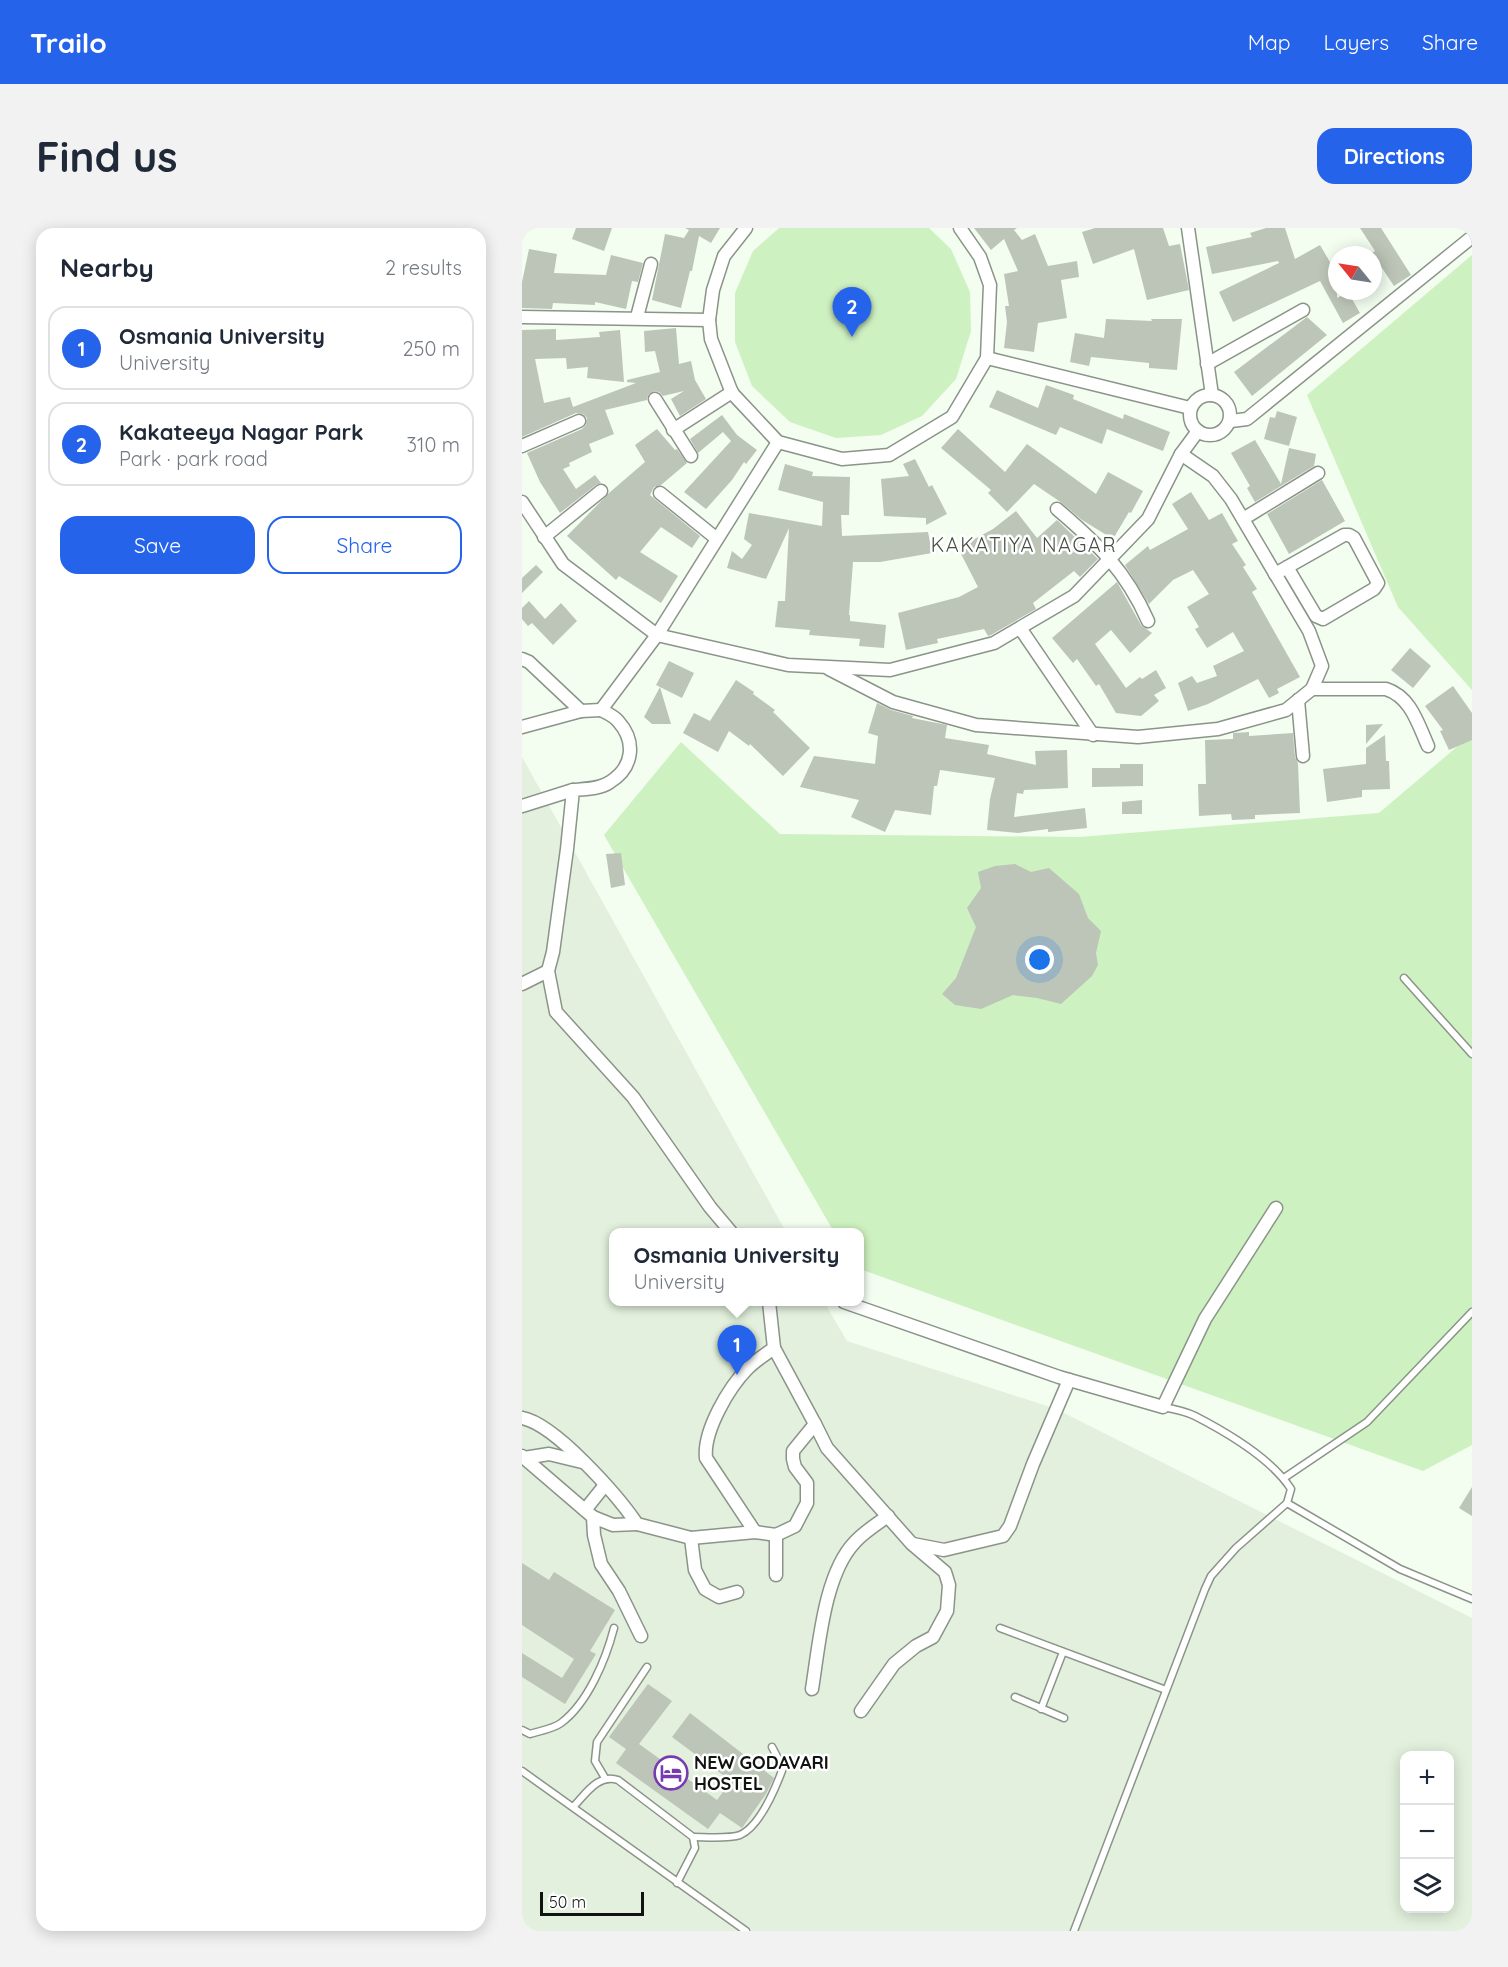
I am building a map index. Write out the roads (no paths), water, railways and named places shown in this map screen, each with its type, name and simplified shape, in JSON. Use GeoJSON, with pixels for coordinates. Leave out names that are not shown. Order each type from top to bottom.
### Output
{"type":"FeatureCollection","features":[{"type":"Feature","properties":{"kind":"street"},"geometry":{"type":"LineString","coordinates":[[739,230],[724,256],[712,290],[709,320],[711,339],[732,393],[778,442],[842,459],[889,454],[952,417],[987,358],[990,285],[980,257],[960,228]]}},
{"type":"Feature","properties":{"kind":"street"},"geometry":{"type":"LineString","coordinates":[[1188,228],[1212,395]]}},
{"type":"Feature","properties":{"kind":"street"},"geometry":{"type":"LineString","coordinates":[[1231,421],[1247,419],[1472,237]]}},
{"type":"Feature","properties":{"kind":"street"},"geometry":{"type":"LineString","coordinates":[[637,317],[651,264]]}},
{"type":"Feature","properties":{"kind":"street"},"geometry":{"type":"LineString","coordinates":[[1208,364],[1303,310]]}},
{"type":"Feature","properties":{"kind":"street"},"geometry":{"type":"LineString","coordinates":[[522,316],[709,320]]}},
{"type":"Feature","properties":{"kind":"street"},"geometry":{"type":"LineString","coordinates":[[987,358],[1190,408]]}},
{"type":"Feature","properties":{"kind":"street"},"geometry":{"type":"LineString","coordinates":[[673,429],[732,393]]}},
{"type":"Feature","properties":{"kind":"street"},"geometry":{"type":"LineString","coordinates":[[1212,395],[1227,404],[1231,412],[1231,421],[1218,434],[1211,435],[1198,431],[1192,422],[1190,408],[1196,400],[1212,395]]}},
{"type":"Feature","properties":{"kind":"street"},"geometry":{"type":"LineString","coordinates":[[655,399],[691,456]]}},
{"type":"Feature","properties":{"kind":"street"},"geometry":{"type":"LineString","coordinates":[[522,446],[579,421]]}},
{"type":"Feature","properties":{"kind":"street"},"geometry":{"type":"LineString","coordinates":[[522,502],[563,564],[657,635],[788,665],[890,670],[994,643],[1074,596],[1148,519],[1181,454],[1198,431]]}},
{"type":"Feature","properties":{"kind":"street"},"geometry":{"type":"LineString","coordinates":[[602,710],[657,635],[778,442]]}},
{"type":"Feature","properties":{"kind":"street"},"geometry":{"type":"LineString","coordinates":[[825,667],[893,702],[976,725],[1138,737],[1218,729],[1286,710],[1312,689],[1322,666],[1309,631],[1231,499],[1213,476],[1181,454]]}},
{"type":"Feature","properties":{"kind":"street"},"geometry":{"type":"LineString","coordinates":[[1243,519],[1318,473]]}},
{"type":"Feature","properties":{"kind":"street"},"geometry":{"type":"LineString","coordinates":[[544,537],[602,491]]}},
{"type":"Feature","properties":{"kind":"street"},"geometry":{"type":"LineString","coordinates":[[660,493],[717,539]]}},
{"type":"Feature","properties":{"kind":"street"},"geometry":{"type":"LineString","coordinates":[[1057,509],[1094,540],[1111,559],[1137,595],[1148,621]]}},
{"type":"Feature","properties":{"kind":"street"},"geometry":{"type":"LineString","coordinates":[[1275,574],[1287,567],[1344,535],[1349,535],[1354,538],[1378,583],[1374,589],[1320,619],[1287,567]]}},
{"type":"Feature","properties":{"kind":"street"},"geometry":{"type":"LineString","coordinates":[[1020,628],[1093,735]]}},
{"type":"Feature","properties":{"kind":"street"},"geometry":{"type":"LineString","coordinates":[[522,659],[529,662],[581,711]]}},
{"type":"Feature","properties":{"kind":"street"},"geometry":{"type":"LineString","coordinates":[[1312,689],[1386,689],[1398,692],[1407,701],[1428,746]]}},
{"type":"Feature","properties":{"kind":"street"},"geometry":{"type":"LineString","coordinates":[[1298,700],[1303,756]]}},
{"type":"Feature","properties":{"kind":"street"},"geometry":{"type":"LineString","coordinates":[[522,727],[581,711],[602,710],[617,719],[627,734],[631,751],[626,768],[610,782],[593,788],[573,790],[522,806]]}},
{"type":"Feature","properties":{"kind":"street"},"geometry":{"type":"LineString","coordinates":[[573,790],[553,952],[548,971],[556,1012],[633,1097],[727,1228]]}},
{"type":"Feature","properties":{"kind":"street"},"geometry":{"type":"LineString","coordinates":[[522,984],[548,971]]}},
{"type":"Feature","properties":{"kind":"street"},"geometry":{"type":"LineString","coordinates":[[857,1306],[884,1314],[943,1338],[1069,1380],[1163,1407],[1205,1318],[1276,1208]]}},
{"type":"Feature","properties":{"kind":"street"},"geometry":{"type":"LineString","coordinates":[[769,1306],[774,1348],[827,1448],[912,1544],[945,1572],[949,1585],[947,1611],[933,1637],[916,1646],[894,1664],[861,1711]]}},
{"type":"Feature","properties":{"kind":"street"},"geometry":{"type":"LineString","coordinates":[[755,1532],[706,1458],[705,1447],[708,1433],[736,1382],[749,1367],[774,1348]]}},
{"type":"Feature","properties":{"kind":"street"},"geometry":{"type":"LineString","coordinates":[[912,1544],[944,1550],[1003,1536],[1010,1526],[1033,1464],[1069,1380]]}},
{"type":"Feature","properties":{"kind":"street"},"geometry":{"type":"LineString","coordinates":[[522,1418],[532,1420],[553,1434],[626,1507],[637,1524]]}},
{"type":"Feature","properties":{"kind":"street"},"geometry":{"type":"LineString","coordinates":[[523,1457],[589,1514],[613,1525],[637,1524],[691,1538],[755,1532],[776,1535],[795,1526],[807,1503],[807,1483],[795,1467],[793,1451],[815,1424]]}},
{"type":"Feature","properties":{"kind":"street"},"geometry":{"type":"LineString","coordinates":[[523,1457],[549,1454],[583,1462]]}},
{"type":"Feature","properties":{"kind":"street"},"geometry":{"type":"LineString","coordinates":[[605,1485],[589,1514],[594,1535],[602,1564],[619,1591],[641,1636]]}},
{"type":"Feature","properties":{"kind":"street"},"geometry":{"type":"LineString","coordinates":[[812,1689],[825,1604],[841,1563],[854,1542],[888,1516]]}},
{"type":"Feature","properties":{"kind":"street"},"geometry":{"type":"LineString","coordinates":[[776,1535],[776,1575]]}},
{"type":"Feature","properties":{"kind":"street"},"geometry":{"type":"LineString","coordinates":[[691,1538],[695,1570],[705,1589],[719,1597],[736,1592]]}},
{"type":"Feature","properties":{"kind":"lane"},"geometry":{"type":"LineString","coordinates":[[1404,978],[1472,1054]]}},
{"type":"Feature","properties":{"kind":"lane"},"geometry":{"type":"LineString","coordinates":[[1284,1478],[1367,1422],[1472,1312]]}},
{"type":"Feature","properties":{"kind":"lane"},"geometry":{"type":"LineString","coordinates":[[1074,1931],[1211,1576],[1236,1548],[1287,1503],[1291,1489],[1284,1478],[1251,1450],[1193,1415],[1163,1407]]}},
{"type":"Feature","properties":{"kind":"lane"},"geometry":{"type":"LineString","coordinates":[[1287,1503],[1400,1569],[1472,1599]]}},
{"type":"Feature","properties":{"kind":"lane"},"geometry":{"type":"LineString","coordinates":[[522,1730],[530,1734],[560,1724],[583,1699],[606,1658],[614,1628]]}},
{"type":"Feature","properties":{"kind":"lane"},"geometry":{"type":"LineString","coordinates":[[1000,1628],[1166,1690]]}},
{"type":"Feature","properties":{"kind":"lane"},"geometry":{"type":"LineString","coordinates":[[1041,1708],[1064,1652]]}},
{"type":"Feature","properties":{"kind":"lane"},"geometry":{"type":"LineString","coordinates":[[605,1778],[595,1761],[597,1742],[647,1667]]}},
{"type":"Feature","properties":{"kind":"lane"},"geometry":{"type":"LineString","coordinates":[[1015,1697],[1064,1718]]}},
{"type":"Feature","properties":{"kind":"lane"},"geometry":{"type":"LineString","coordinates":[[573,1807],[599,1781],[605,1778],[618,1780],[693,1837],[740,1835],[752,1826],[776,1788],[783,1768],[772,1747]]}},
{"type":"Feature","properties":{"kind":"lane"},"geometry":{"type":"LineString","coordinates":[[522,1771],[746,1931]]}},
{"type":"Feature","properties":{"kind":"lane"},"geometry":{"type":"LineString","coordinates":[[677,1883],[695,1848],[693,1837]]}},
{"type":"Feature","properties":{"kind":"place","name":"Kakateeya Nagar Park"},"geometry":{"type":"Point","coordinates":[852,337]}},
{"type":"Feature","properties":{"kind":"place","name":"Osmania University"},"geometry":{"type":"Point","coordinates":[737,1375]}},
{"type":"Feature","properties":{"kind":"place","name":"NEW GODAVARI HOSTEL"},"geometry":{"type":"Point","coordinates":[671,1773]}},
{"type":"Feature","properties":{"kind":"district","name":"KAKATIYA NAGAR"},"geometry":{"type":"Point","coordinates":[1024,545]}}]}
